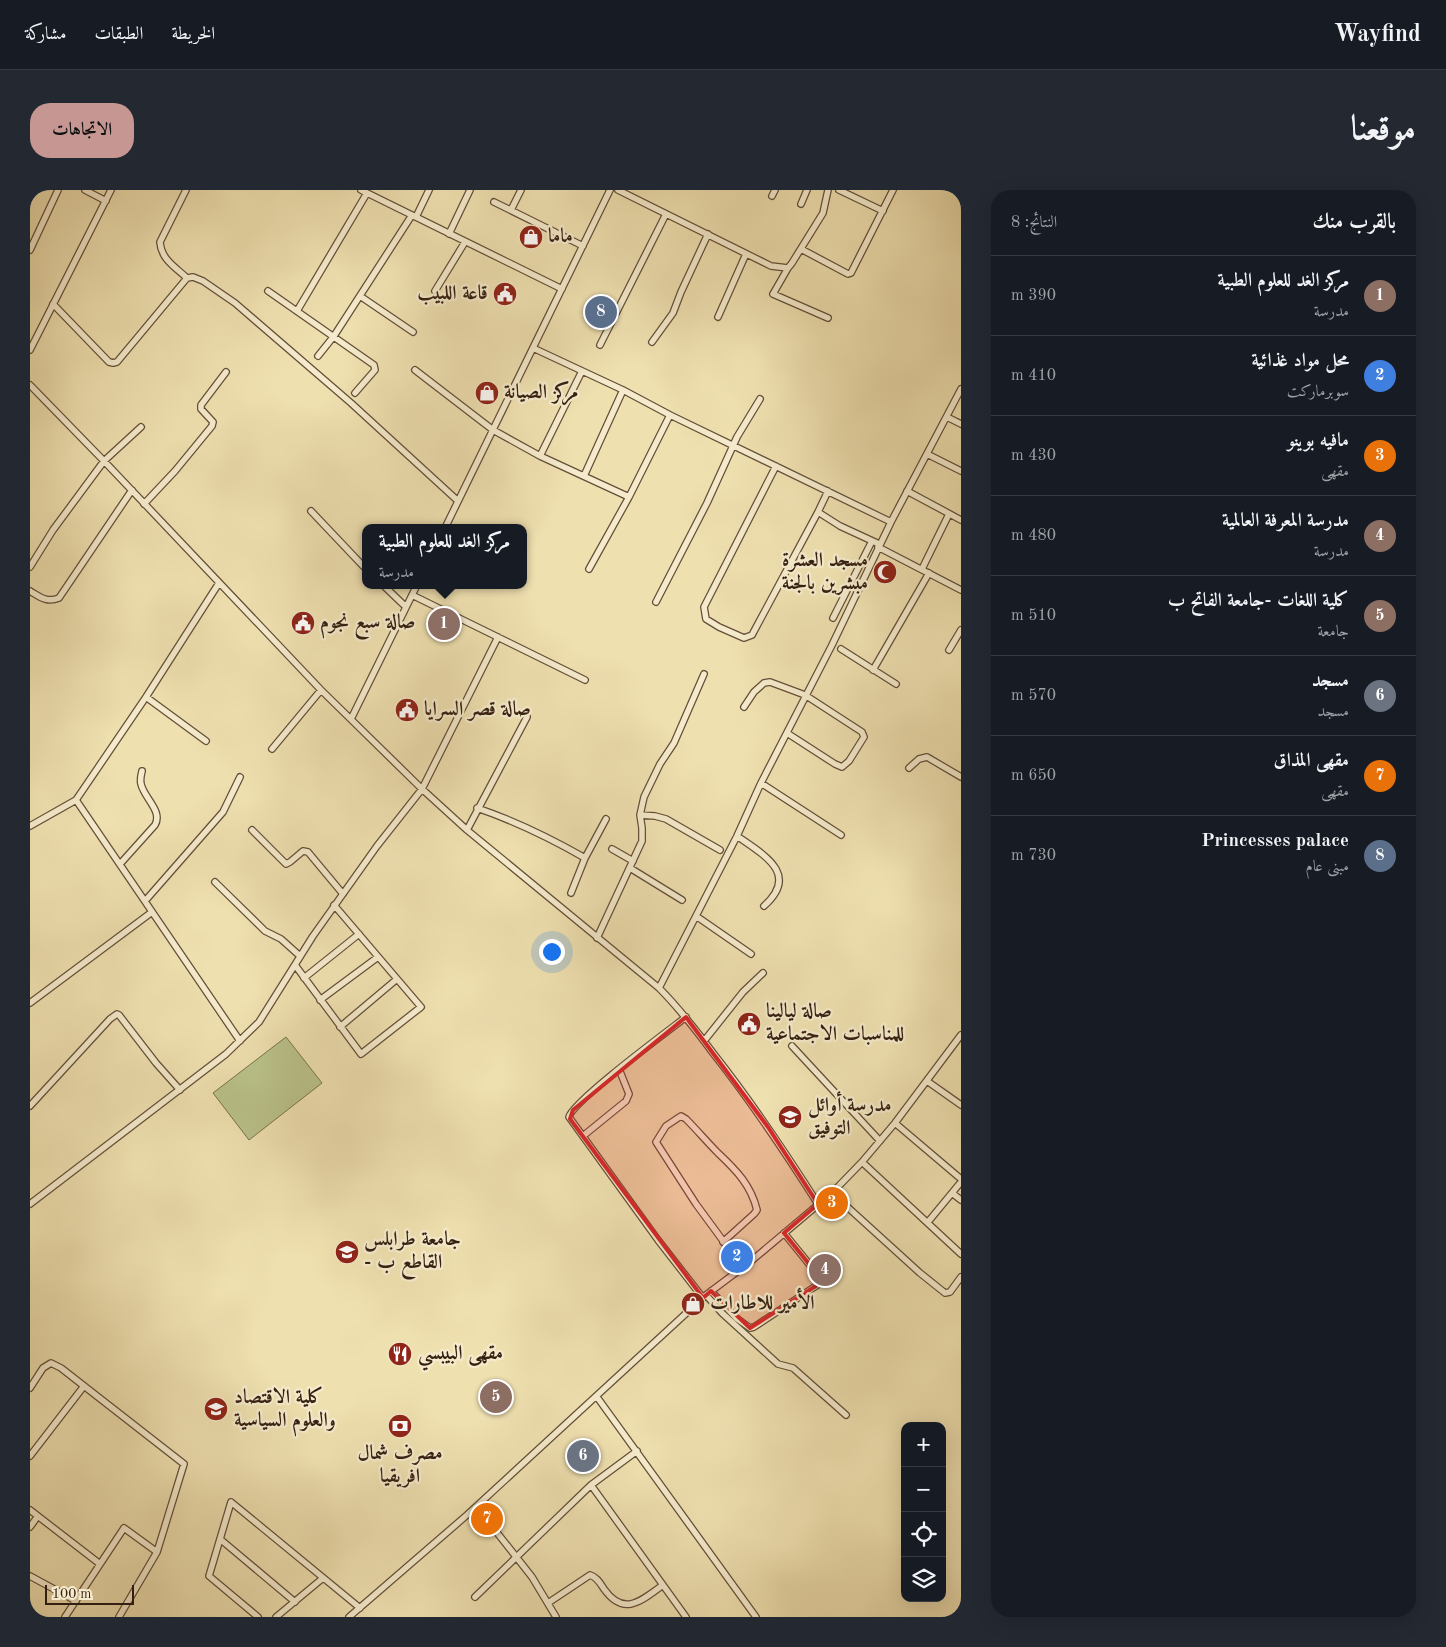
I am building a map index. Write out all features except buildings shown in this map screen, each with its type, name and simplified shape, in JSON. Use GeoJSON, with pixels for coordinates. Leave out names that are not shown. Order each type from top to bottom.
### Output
{"type":"FeatureCollection","features":[{"type":"Feature","properties":{"kind":"street"},"geometry":{"type":"LineString","coordinates":[[30,250],[58,190]]}},
{"type":"Feature","properties":{"kind":"street"},"geometry":{"type":"LineString","coordinates":[[85,190],[106,201]]}},
{"type":"Feature","properties":{"kind":"street"},"geometry":{"type":"LineString","coordinates":[[30,350],[111,190]]}},
{"type":"Feature","properties":{"kind":"street"},"geometry":{"type":"LineString","coordinates":[[186,190],[160,242],[161,250],[167,260],[187,278]]}},
{"type":"Feature","properties":{"kind":"street"},"geometry":{"type":"LineString","coordinates":[[360,190],[562,289]]}},
{"type":"Feature","properties":{"kind":"street"},"geometry":{"type":"LineString","coordinates":[[318,356],[334,336],[430,190]]}},
{"type":"Feature","properties":{"kind":"street"},"geometry":{"type":"LineString","coordinates":[[449,234],[470,190]]}},
{"type":"Feature","properties":{"kind":"street"},"geometry":{"type":"LineString","coordinates":[[511,210],[521,190]]}},
{"type":"Feature","properties":{"kind":"street"},"geometry":{"type":"LineString","coordinates":[[447,524],[610,190]]}},
{"type":"Feature","properties":{"kind":"street"},"geometry":{"type":"LineString","coordinates":[[618,190],[771,266],[788,268]]}},
{"type":"Feature","properties":{"kind":"street"},"geometry":{"type":"LineString","coordinates":[[801,204],[807,190]]}},
{"type":"Feature","properties":{"kind":"street"},"geometry":{"type":"LineString","coordinates":[[828,190],[822,213],[773,293],[774,296],[828,318]]}},
{"type":"Feature","properties":{"kind":"street"},"geometry":{"type":"LineString","coordinates":[[839,190],[883,210]]}},
{"type":"Feature","properties":{"kind":"street"},"geometry":{"type":"LineString","coordinates":[[801,249],[848,274],[851,273],[893,190]]}},
{"type":"Feature","properties":{"kind":"street"},"geometry":{"type":"LineString","coordinates":[[297,311],[367,193]]}},
{"type":"Feature","properties":{"kind":"street"},"geometry":{"type":"LineString","coordinates":[[494,202],[583,246]]}},
{"type":"Feature","properties":{"kind":"street"},"geometry":{"type":"LineString","coordinates":[[600,345],[666,214]]}},
{"type":"Feature","properties":{"kind":"street"},"geometry":{"type":"LineString","coordinates":[[652,342],[673,313],[680,292],[708,234]]}},
{"type":"Feature","properties":{"kind":"street"},"geometry":{"type":"LineString","coordinates":[[435,291],[466,242]]}},
{"type":"Feature","properties":{"kind":"street"},"geometry":{"type":"LineString","coordinates":[[718,317],[746,254]]}},
{"type":"Feature","properties":{"kind":"street"},"geometry":{"type":"LineString","coordinates":[[53,304],[109,362],[113,363],[117,362],[187,278],[193,277],[203,281],[235,303],[344,396],[458,501]]}},
{"type":"Feature","properties":{"kind":"street"},"geometry":{"type":"LineString","coordinates":[[268,291],[375,366],[375,370],[355,394]]}},
{"type":"Feature","properties":{"kind":"street"},"geometry":{"type":"LineString","coordinates":[[360,296],[413,332]]}},
{"type":"Feature","properties":{"kind":"street"},"geometry":{"type":"LineString","coordinates":[[533,348],[623,390],[670,415],[890,522]]}},
{"type":"Feature","properties":{"kind":"street"},"geometry":{"type":"LineString","coordinates":[[415,370],[492,430],[540,456],[629,497]]}},
{"type":"Feature","properties":{"kind":"street"},"geometry":{"type":"LineString","coordinates":[[540,456],[582,371]]}},
{"type":"Feature","properties":{"kind":"street"},"geometry":{"type":"LineString","coordinates":[[144,504],[175,471],[212,426],[213,422],[201,410],[201,405],[226,372]]}},
{"type":"Feature","properties":{"kind":"street"},"geometry":{"type":"LineString","coordinates":[[30,385],[321,690],[422,790],[467,830],[659,988],[686,1017],[768,1127],[818,1204]]}},
{"type":"Feature","properties":{"kind":"street"},"geometry":{"type":"LineString","coordinates":[[584,476],[623,390]]}},
{"type":"Feature","properties":{"kind":"street"},"geometry":{"type":"LineString","coordinates":[[659,988],[738,836],[761,783],[832,645],[890,522],[961,390]]}},
{"type":"Feature","properties":{"kind":"street"},"geometry":{"type":"LineString","coordinates":[[656,602],[733,445],[760,399]]}},
{"type":"Feature","properties":{"kind":"street"},"geometry":{"type":"LineString","coordinates":[[589,569],[629,497],[670,415]]}},
{"type":"Feature","properties":{"kind":"street"},"geometry":{"type":"LineString","coordinates":[[947,417],[961,424]]}},
{"type":"Feature","properties":{"kind":"street"},"geometry":{"type":"LineString","coordinates":[[30,567],[53,530],[104,461],[141,427]]}},
{"type":"Feature","properties":{"kind":"street"},"geometry":{"type":"LineString","coordinates":[[927,454],[961,471]]}},
{"type":"Feature","properties":{"kind":"street"},"geometry":{"type":"LineString","coordinates":[[776,466],[704,607],[706,618],[719,627],[744,638],[752,635],[828,491]]}},
{"type":"Feature","properties":{"kind":"street"},"geometry":{"type":"LineString","coordinates":[[30,591],[47,601],[59,598],[132,490]]}},
{"type":"Feature","properties":{"kind":"street"},"geometry":{"type":"LineString","coordinates":[[907,491],[961,520]]}},
{"type":"Feature","properties":{"kind":"street"},"geometry":{"type":"LineString","coordinates":[[311,511],[362,565]]}},
{"type":"Feature","properties":{"kind":"street"},"geometry":{"type":"LineString","coordinates":[[818,512],[840,526],[961,589]]}},
{"type":"Feature","properties":{"kind":"street"},"geometry":{"type":"LineString","coordinates":[[922,569],[949,514]]}},
{"type":"Feature","properties":{"kind":"street"},"geometry":{"type":"LineString","coordinates":[[833,618],[872,541]]}},
{"type":"Feature","properties":{"kind":"street"},"geometry":{"type":"LineString","coordinates":[[873,670],[928,573]]}},
{"type":"Feature","properties":{"kind":"street"},"geometry":{"type":"LineString","coordinates":[[30,826],[76,800],[146,697],[219,583]]}},
{"type":"Feature","properties":{"kind":"street"},"geometry":{"type":"LineString","coordinates":[[387,589],[406,607]]}},
{"type":"Feature","properties":{"kind":"street"},"geometry":{"type":"LineString","coordinates":[[351,719],[414,589]]}},
{"type":"Feature","properties":{"kind":"street"},"geometry":{"type":"LineString","coordinates":[[412,595],[585,680]]}},
{"type":"Feature","properties":{"kind":"street"},"geometry":{"type":"LineString","coordinates":[[949,650],[961,630]]}},
{"type":"Feature","properties":{"kind":"street"},"geometry":{"type":"LineString","coordinates":[[30,1204],[180,1090],[240,1041],[258,1022],[334,906],[401,814],[422,790],[498,637]]}},
{"type":"Feature","properties":{"kind":"street"},"geometry":{"type":"LineString","coordinates":[[841,649],[896,684]]}},
{"type":"Feature","properties":{"kind":"street"},"geometry":{"type":"LineString","coordinates":[[597,938],[642,841],[640,815],[644,797],[660,764],[674,743],[704,674]]}},
{"type":"Feature","properties":{"kind":"street"},"geometry":{"type":"LineString","coordinates":[[744,707],[754,692],[764,683],[770,682],[805,695],[864,735],[850,761],[842,767],[787,733]]}},
{"type":"Feature","properties":{"kind":"street"},"geometry":{"type":"LineString","coordinates":[[272,749],[321,690]]}},
{"type":"Feature","properties":{"kind":"street"},"geometry":{"type":"LineString","coordinates":[[146,697],[206,741]]}},
{"type":"Feature","properties":{"kind":"street"},"geometry":{"type":"LineString","coordinates":[[467,830],[527,717]]}},
{"type":"Feature","properties":{"kind":"street"},"geometry":{"type":"LineString","coordinates":[[909,768],[919,759],[927,757],[961,777]]}},
{"type":"Feature","properties":{"kind":"street"},"geometry":{"type":"LineString","coordinates":[[120,864],[155,825],[157,820],[155,810],[141,783],[142,772]]}},
{"type":"Feature","properties":{"kind":"street"},"geometry":{"type":"LineString","coordinates":[[145,901],[223,812],[240,777]]}},
{"type":"Feature","properties":{"kind":"street"},"geometry":{"type":"LineString","coordinates":[[761,783],[841,835]]}},
{"type":"Feature","properties":{"kind":"street"},"geometry":{"type":"LineString","coordinates":[[76,800],[240,1041]]}},
{"type":"Feature","properties":{"kind":"street"},"geometry":{"type":"LineString","coordinates":[[477,808],[540,833],[585,858]]}},
{"type":"Feature","properties":{"kind":"street"},"geometry":{"type":"LineString","coordinates":[[640,815],[666,819],[720,850]]}},
{"type":"Feature","properties":{"kind":"street"},"geometry":{"type":"LineString","coordinates":[[571,893],[585,858],[606,819]]}},
{"type":"Feature","properties":{"kind":"street"},"geometry":{"type":"LineString","coordinates":[[252,830],[286,864],[303,851],[308,852],[343,894]]}},
{"type":"Feature","properties":{"kind":"street"},"geometry":{"type":"LineString","coordinates":[[738,836],[766,856],[779,874],[778,890],[773,899],[764,906]]}},
{"type":"Feature","properties":{"kind":"street"},"geometry":{"type":"LineString","coordinates":[[612,850],[682,900]]}},
{"type":"Feature","properties":{"kind":"street"},"geometry":{"type":"LineString","coordinates":[[216,882],[265,931],[281,940],[300,956]]}},
{"type":"Feature","properties":{"kind":"street"},"geometry":{"type":"LineString","coordinates":[[295,965],[361,1054],[421,1007],[334,906]]}},
{"type":"Feature","properties":{"kind":"street"},"geometry":{"type":"LineString","coordinates":[[30,1003],[152,912]]}},
{"type":"Feature","properties":{"kind":"street"},"geometry":{"type":"LineString","coordinates":[[696,916],[751,954]]}},
{"type":"Feature","properties":{"kind":"street"},"geometry":{"type":"LineString","coordinates":[[304,978],[358,934]]}},
{"type":"Feature","properties":{"kind":"street"},"geometry":{"type":"LineString","coordinates":[[320,1000],[378,957]]}},
{"type":"Feature","properties":{"kind":"street"},"geometry":{"type":"LineString","coordinates":[[704,1041],[742,992],[763,973]]}},
{"type":"Feature","properties":{"kind":"street"},"geometry":{"type":"LineString","coordinates":[[340,1026],[397,979]]}},
{"type":"Feature","properties":{"kind":"street"},"geometry":{"type":"LineString","coordinates":[[30,1106],[110,1019],[117,1014],[180,1090]]}},
{"type":"Feature","properties":{"kind":"street"},"geometry":{"type":"LineString","coordinates":[[686,1017],[619,1069],[570,1112],[570,1119],[658,1240],[722,1313],[778,1364],[793,1368],[846,1416]]}},
{"type":"Feature","properties":{"kind":"street"},"geometry":{"type":"LineString","coordinates":[[349,1617],[467,1516],[707,1295],[743,1268],[832,1193],[862,1162],[895,1123],[961,1035]]}},
{"type":"Feature","properties":{"kind":"street"},"geometry":{"type":"LineString","coordinates":[[792,1046],[880,1141]]}},
{"type":"Feature","properties":{"kind":"street"},"geometry":{"type":"LineString","coordinates":[[583,1136],[628,1098],[619,1069]]}},
{"type":"Feature","properties":{"kind":"street"},"geometry":{"type":"LineString","coordinates":[[927,1081],[961,1105]]}},
{"type":"Feature","properties":{"kind":"street"},"geometry":{"type":"LineString","coordinates":[[723,1242],[754,1214],[757,1210],[755,1201],[736,1170],[681,1116],[666,1126],[656,1142],[723,1242],[743,1268]]}},
{"type":"Feature","properties":{"kind":"street"},"geometry":{"type":"LineString","coordinates":[[895,1123],[961,1180],[928,1222]]}},
{"type":"Feature","properties":{"kind":"street"},"geometry":{"type":"LineString","coordinates":[[862,1162],[961,1254]]}},
{"type":"Feature","properties":{"kind":"street"},"geometry":{"type":"LineString","coordinates":[[832,1193],[920,1273],[945,1293],[950,1292],[961,1277]]}},
{"type":"Feature","properties":{"kind":"street"},"geometry":{"type":"LineString","coordinates":[[952,1193],[961,1200]]}},
{"type":"Feature","properties":{"kind":"street"},"geometry":{"type":"LineString","coordinates":[[707,1295],[750,1328],[819,1284],[821,1281],[818,1275],[784,1233]]}},
{"type":"Feature","properties":{"kind":"street"},"geometry":{"type":"LineString","coordinates":[[30,1388],[43,1368],[51,1364],[61,1368],[184,1464],[157,1552],[119,1617]]}},
{"type":"Feature","properties":{"kind":"street"},"geometry":{"type":"LineString","coordinates":[[30,1456],[84,1386]]}},
{"type":"Feature","properties":{"kind":"street"},"geometry":{"type":"LineString","coordinates":[[597,1397],[756,1617]]}},
{"type":"Feature","properties":{"kind":"street"},"geometry":{"type":"LineString","coordinates":[[475,1597],[591,1485],[637,1451]]}},
{"type":"Feature","properties":{"kind":"street"},"geometry":{"type":"LineString","coordinates":[[591,1485],[686,1617]]}},
{"type":"Feature","properties":{"kind":"street"},"geometry":{"type":"LineString","coordinates":[[258,1617],[209,1576],[231,1502],[360,1608]]}},
{"type":"Feature","properties":{"kind":"street"},"geometry":{"type":"LineString","coordinates":[[30,1510],[100,1564]]}},
{"type":"Feature","properties":{"kind":"street"},"geometry":{"type":"LineString","coordinates":[[30,1527],[38,1516]]}},
{"type":"Feature","properties":{"kind":"street"},"geometry":{"type":"LineString","coordinates":[[491,1525],[532,1577],[556,1617]]}},
{"type":"Feature","properties":{"kind":"street"},"geometry":{"type":"LineString","coordinates":[[65,1617],[124,1528],[157,1552]]}},
{"type":"Feature","properties":{"kind":"street"},"geometry":{"type":"LineString","coordinates":[[220,1539],[295,1602]]}},
{"type":"Feature","properties":{"kind":"street"},"geometry":{"type":"LineString","coordinates":[[548,1603],[590,1574],[597,1578],[614,1602],[627,1606],[634,1605],[663,1585]]}},
{"type":"Feature","properties":{"kind":"street"},"geometry":{"type":"LineString","coordinates":[[30,1576],[76,1601]]}},
{"type":"Feature","properties":{"kind":"street"},"geometry":{"type":"LineString","coordinates":[[276,1617],[323,1578]]}},
{"type":"Feature","properties":{"kind":"highlighted area"},"geometry":{"type":"Polygon","coordinates":[[[686,1017],[768,1127],[818,1204],[784,1233],[818,1275],[819,1284],[750,1328],[711,1291],[703,1298],[570,1119],[573,1110],[686,1017]]]}},
{"type":"Feature","properties":{"kind":"green space"},"geometry":{"type":"Polygon","coordinates":[[[286,1037],[322,1083],[249,1140],[213,1093],[286,1037]]]}},
{"type":"Feature","properties":{"kind":"place","name":"ماما"},"geometry":{"type":"Point","coordinates":[531,237]}},
{"type":"Feature","properties":{"kind":"place","name":"قاعة اللبيب"},"geometry":{"type":"Point","coordinates":[505,294]}},
{"type":"Feature","properties":{"kind":"place","name":"Princesses palace"},"geometry":{"type":"Point","coordinates":[601,312]}},
{"type":"Feature","properties":{"kind":"place","name":"مركز الصيانة"},"geometry":{"type":"Point","coordinates":[487,393]}},
{"type":"Feature","properties":{"kind":"place","name":"مسجد العشرة مبشرين بالجنة"},"geometry":{"type":"Point","coordinates":[885,572]}},
{"type":"Feature","properties":{"kind":"place","name":"صالة سبع نجوم"},"geometry":{"type":"Point","coordinates":[303,623]}},
{"type":"Feature","properties":{"kind":"place","name":"مركز الغد للعلوم الطبية"},"geometry":{"type":"Point","coordinates":[444,624]}},
{"type":"Feature","properties":{"kind":"place","name":"صالة قصر السرايا"},"geometry":{"type":"Point","coordinates":[407,710]}},
{"type":"Feature","properties":{"kind":"place","name":"صالة ليالينا للمناسبات الاجتماعية"},"geometry":{"type":"Point","coordinates":[749,1024]}},
{"type":"Feature","properties":{"kind":"place","name":"مدرسة أوائل التوفيق"},"geometry":{"type":"Point","coordinates":[790,1117]}},
{"type":"Feature","properties":{"kind":"place","name":"مافيه بوينو"},"geometry":{"type":"Point","coordinates":[832,1203]}},
{"type":"Feature","properties":{"kind":"place","name":"جامعة طرابلس - القاطع ب"},"geometry":{"type":"Point","coordinates":[347,1252]}},
{"type":"Feature","properties":{"kind":"place","name":"محل مواد غذائية"},"geometry":{"type":"Point","coordinates":[737,1257]}},
{"type":"Feature","properties":{"kind":"place","name":"مدرسة المعرفة العالمية"},"geometry":{"type":"Point","coordinates":[825,1270]}},
{"type":"Feature","properties":{"kind":"place","name":"الأمير للاطارات"},"geometry":{"type":"Point","coordinates":[693,1304]}},
{"type":"Feature","properties":{"kind":"place","name":"مقهى البيبسي"},"geometry":{"type":"Point","coordinates":[400,1354]}},
{"type":"Feature","properties":{"kind":"place","name":"كلية اللغات -جامعة الفاتح ب"},"geometry":{"type":"Point","coordinates":[496,1397]}},
{"type":"Feature","properties":{"kind":"place","name":"كلية الاقتصاد والعلوم السياسية"},"geometry":{"type":"Point","coordinates":[216,1409]}},
{"type":"Feature","properties":{"kind":"place","name":"مصرف شمال افريقيا"},"geometry":{"type":"Point","coordinates":[400,1426]}},
{"type":"Feature","properties":{"kind":"place","name":"مسجد"},"geometry":{"type":"Point","coordinates":[583,1456]}},
{"type":"Feature","properties":{"kind":"place","name":"مقهى المذاق"},"geometry":{"type":"Point","coordinates":[487,1519]}}]}
